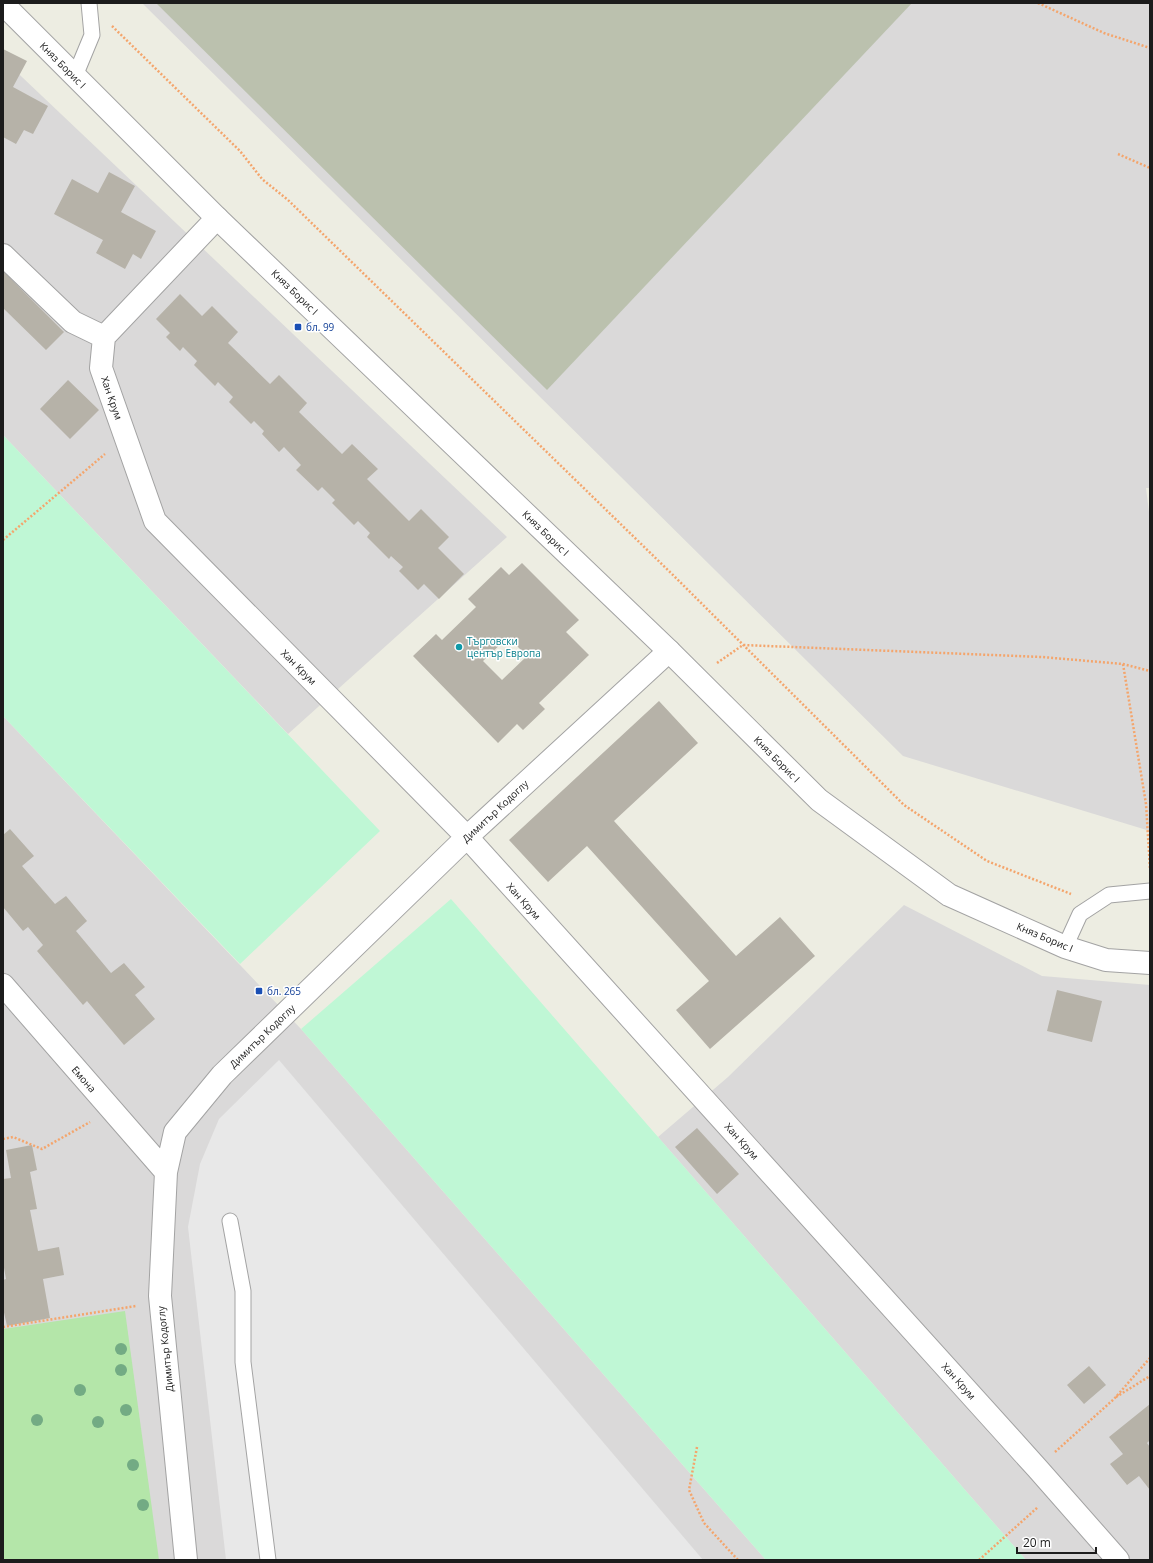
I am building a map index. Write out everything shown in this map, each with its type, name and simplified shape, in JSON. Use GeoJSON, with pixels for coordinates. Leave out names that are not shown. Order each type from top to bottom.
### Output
{"type":"FeatureCollection","features":[{"type":"Feature","properties":{"kind":"street","name":"Княз Борис I"},"geometry":{"type":"LineString","coordinates":[[3,4],[217,218],[669,651],[819,800],[949,895],[1065,947],[1106,960],[1150,962]]}},
{"type":"Feature","properties":{"kind":"street"},"geometry":{"type":"LineString","coordinates":[[3,254],[73,322],[104,337],[217,218]]}},
{"type":"Feature","properties":{"kind":"street","name":"Хан Крум"},"geometry":{"type":"LineString","coordinates":[[104,337],[101,368],[155,521],[467,837],[1037,1468],[1118,1560]]}},
{"type":"Feature","properties":{"kind":"street","name":"Димитър Кодоглу"},"geometry":{"type":"LineString","coordinates":[[186,1560],[160,1302],[166,1172],[176,1132],[222,1075],[467,837],[669,651]]}},
{"type":"Feature","properties":{"kind":"street","name":"Емона"},"geometry":{"type":"LineString","coordinates":[[3,985],[166,1172]]}},
{"type":"Feature","properties":{"kind":"lane"},"geometry":{"type":"LineString","coordinates":[[75,76],[92,35],[89,4]]}},
{"type":"Feature","properties":{"kind":"lane"},"geometry":{"type":"LineString","coordinates":[[1065,947],[1080,914],[1109,895],[1150,891]]}},
{"type":"Feature","properties":{"kind":"lane"},"geometry":{"type":"LineString","coordinates":[[230,1220],[243,1291],[243,1362],[268,1560]]}},
{"type":"Feature","properties":{"kind":"path"},"geometry":{"type":"LineString","coordinates":[[1038,3],[1104,33],[1150,48]]}},
{"type":"Feature","properties":{"kind":"path"},"geometry":{"type":"LineString","coordinates":[[89,4],[240,151],[262,180],[288,200],[478,384],[904,805],[987,860],[1097,903]]}},
{"type":"Feature","properties":{"kind":"path"},"geometry":{"type":"LineString","coordinates":[[1118,154],[1150,168]]}},
{"type":"Feature","properties":{"kind":"path"},"geometry":{"type":"LineString","coordinates":[[3,540],[125,437]]}},
{"type":"Feature","properties":{"kind":"path"},"geometry":{"type":"LineString","coordinates":[[696,679],[743,645],[1042,657],[1123,664],[1150,671]]}},
{"type":"Feature","properties":{"kind":"path"},"geometry":{"type":"LineString","coordinates":[[1123,664],[1146,804],[1150,869]]}},
{"type":"Feature","properties":{"kind":"path"},"geometry":{"type":"LineString","coordinates":[[3,1139],[13,1137],[42,1149],[111,1110]]}},
{"type":"Feature","properties":{"kind":"path"},"geometry":{"type":"LineString","coordinates":[[3,1327],[160,1302]]}},
{"type":"Feature","properties":{"kind":"path"},"geometry":{"type":"LineString","coordinates":[[1037,1468],[1114,1399],[1150,1358]]}},
{"type":"Feature","properties":{"kind":"path"},"geometry":{"type":"LineString","coordinates":[[1114,1399],[1150,1376]]}},
{"type":"Feature","properties":{"kind":"path"},"geometry":{"type":"LineString","coordinates":[[697,1447],[689,1490],[704,1523],[738,1560]]}},
{"type":"Feature","properties":{"kind":"path"},"geometry":{"type":"LineString","coordinates":[[979,1560],[1014,1527],[1057,1491]]}},
{"type":"Feature","properties":{"kind":"shaded area"},"geometry":{"type":"Polygon","coordinates":[[[142,3],[1150,3],[1150,488],[1146,488],[1150,520],[1150,831],[903,756],[142,3]]]}},
{"type":"Feature","properties":{"kind":"shaded area"},"geometry":{"type":"Polygon","coordinates":[[[156,3],[912,3],[547,390],[156,3]]]}},
{"type":"Feature","properties":{"kind":"shaded area"},"geometry":{"type":"Polygon","coordinates":[[[3,59],[507,537],[288,734],[3,435],[3,59]]]}},
{"type":"Feature","properties":{"kind":"shaded area"},"geometry":{"type":"Polygon","coordinates":[[[3,716],[301,1029],[766,1560],[3,1560],[3,716]]]}},
{"type":"Feature","properties":{"kind":"shaded area"},"geometry":{"type":"Polygon","coordinates":[[[904,905],[1042,976],[1150,985],[1150,1560],[1026,1560],[658,1137],[728,1077],[904,905]]]}},
{"type":"Feature","properties":{"kind":"shaded area"},"geometry":{"type":"Polygon","coordinates":[[[279,1060],[703,1560],[226,1560],[188,1227],[200,1164],[219,1119],[279,1060]]]}},
{"type":"Feature","properties":{"kind":"green space"},"geometry":{"type":"Polygon","coordinates":[[[3,435],[380,831],[240,964],[3,716],[3,435]]]}},
{"type":"Feature","properties":{"kind":"green space"},"geometry":{"type":"Polygon","coordinates":[[[451,899],[1026,1560],[766,1560],[301,1029],[451,899]]]}},
{"type":"Feature","properties":{"kind":"green space"},"geometry":{"type":"Polygon","coordinates":[[[125,1311],[159,1560],[3,1560],[3,1329],[125,1311]]]}},
{"type":"Feature","properties":{"kind":"building"},"geometry":{"type":"Polygon","coordinates":[[[3,49],[27,61],[13,87],[48,106],[33,134],[24,130],[16,144],[3,137],[3,49]]]}},
{"type":"Feature","properties":{"kind":"building"},"geometry":{"type":"Polygon","coordinates":[[[109,172],[135,186],[121,212],[156,231],[141,259],[133,254],[125,269],[96,253],[103,240],[54,214],[72,179],[98,193],[109,172]]]}},
{"type":"Feature","properties":{"kind":"building"},"geometry":{"type":"Polygon","coordinates":[[[3,271],[64,332],[46,350],[3,308],[3,271]]]}},
{"type":"Feature","properties":{"kind":"building"},"geometry":{"type":"Polygon","coordinates":[[[180,294],[202,316],[212,306],[238,332],[228,343],[270,384],[279,375],[307,403],[299,412],[342,454],[352,444],[378,469],[367,479],[409,521],[421,509],[449,537],[438,548],[464,574],[439,599],[424,584],[418,590],[399,571],[403,567],[391,556],[389,559],[367,537],[370,533],[358,521],[354,525],[332,503],[335,500],[322,487],[318,491],[296,470],[301,465],[284,447],[279,452],[262,434],[264,431],[254,421],[251,424],[229,402],[233,397],[218,382],[215,386],[194,365],[197,361],[183,347],[180,351],[166,337],[170,333],[156,319],[180,294]]]}},
{"type":"Feature","properties":{"kind":"building"},"geometry":{"type":"Polygon","coordinates":[[[68,380],[99,410],[70,439],[40,409],[68,380]]]}},
{"type":"Feature","properties":{"kind":"building","name":"Търговски център Европа"},"geometry":{"type":"Polygon","coordinates":[[[522,563],[579,620],[566,632],[589,655],[539,703],[545,709],[523,730],[517,724],[498,743],[413,656],[436,634],[442,640],[476,607],[468,599],[501,567],[509,575],[522,563]],[[508,637],[483,661],[502,680],[527,656],[508,637]]]}},
{"type":"Feature","properties":{"kind":"building"},"geometry":{"type":"Polygon","coordinates":[[[659,701],[698,743],[614,821],[736,956],[780,917],[815,956],[710,1049],[676,1010],[709,981],[587,846],[548,882],[509,840],[659,701]]]}},
{"type":"Feature","properties":{"kind":"building"},"geometry":{"type":"Polygon","coordinates":[[[10,829],[34,856],[22,866],[55,904],[66,896],[87,921],[76,931],[111,973],[124,963],[145,987],[135,995],[155,1019],[124,1045],[87,1001],[83,1005],[37,951],[43,945],[28,927],[23,931],[3,907],[3,835],[10,829]]]}},
{"type":"Feature","properties":{"kind":"building"},"geometry":{"type":"Polygon","coordinates":[[[1057,990],[1102,1001],[1092,1042],[1047,1031],[1057,990]]]}},
{"type":"Feature","properties":{"kind":"building"},"geometry":{"type":"Polygon","coordinates":[[[697,1128],[739,1174],[717,1194],[675,1147],[697,1128]]]}},
{"type":"Feature","properties":{"kind":"building"},"geometry":{"type":"Polygon","coordinates":[[[32,1145],[37,1170],[30,1172],[37,1209],[30,1210],[38,1251],[59,1247],[64,1275],[43,1279],[50,1318],[7,1326],[3,1308],[3,1280],[6,1279],[3,1262],[3,1179],[11,1178],[6,1150],[32,1145]]]}},
{"type":"Feature","properties":{"kind":"building"},"geometry":{"type":"Polygon","coordinates":[[[1089,1366],[1106,1385],[1084,1404],[1067,1385],[1089,1366]]]}},
{"type":"Feature","properties":{"kind":"building"},"geometry":{"type":"Polygon","coordinates":[[[1150,1404],[1150,1440],[1147,1443],[1150,1447],[1150,1490],[1139,1476],[1127,1485],[1110,1464],[1123,1454],[1109,1437],[1150,1404]]]}},
{"type":"Feature","properties":{"kind":"place","name":"бл. 99"},"geometry":{"type":"Point","coordinates":[298,327]}},
{"type":"Feature","properties":{"kind":"place","name":"Търговски център Европа"},"geometry":{"type":"Point","coordinates":[459,647]}},
{"type":"Feature","properties":{"kind":"place","name":"бл. 265"},"geometry":{"type":"Point","coordinates":[259,991]}}]}
